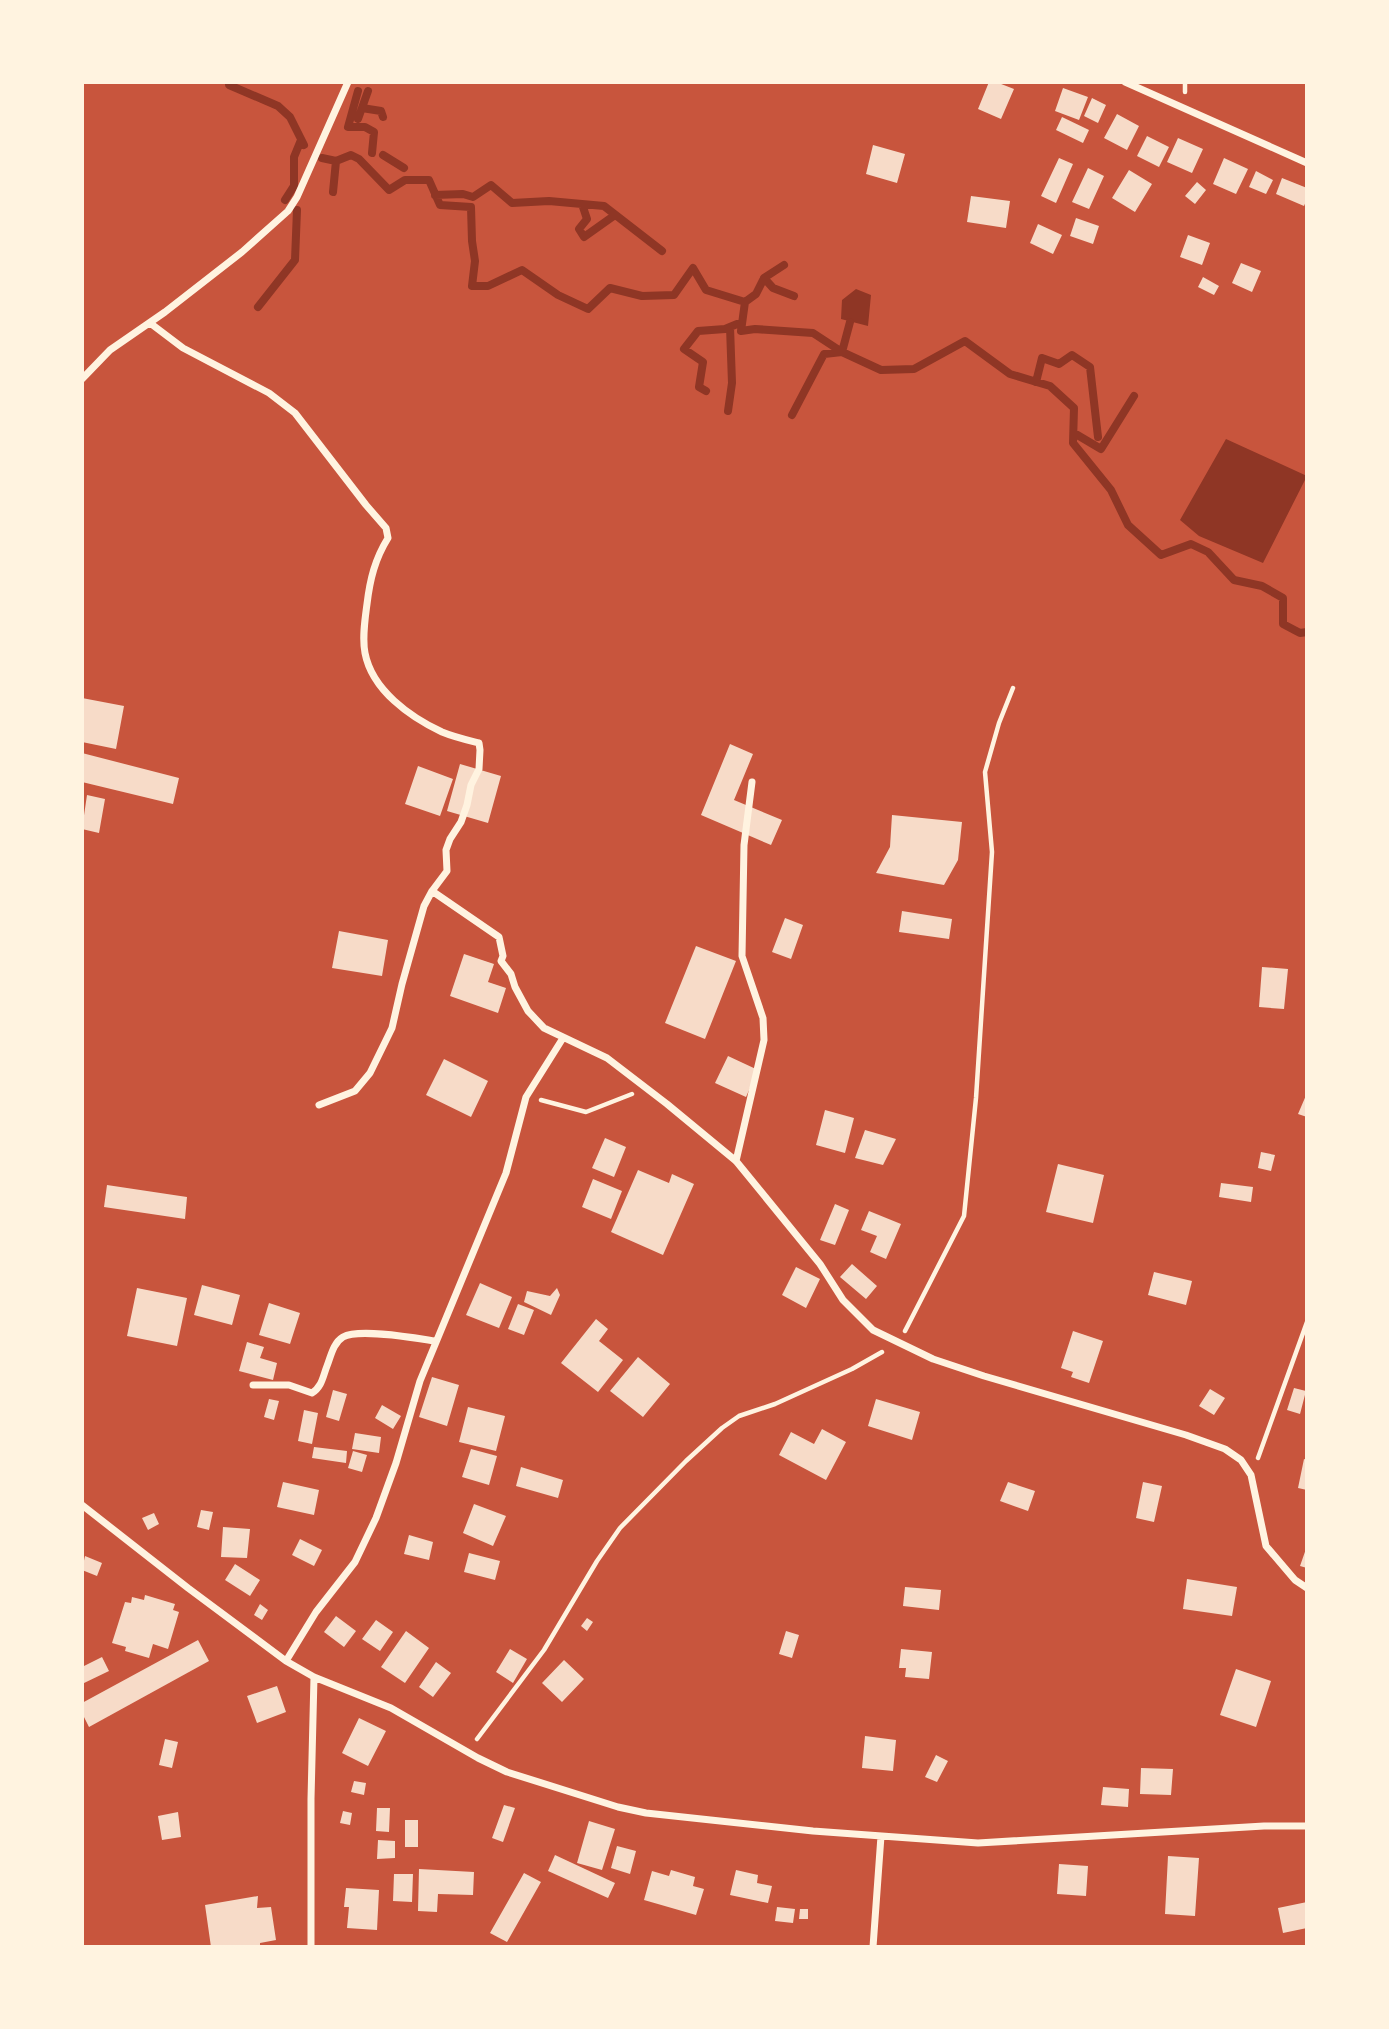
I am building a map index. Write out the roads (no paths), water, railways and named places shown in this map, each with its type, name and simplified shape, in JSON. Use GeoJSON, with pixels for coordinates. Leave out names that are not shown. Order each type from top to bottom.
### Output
{"type":"FeatureCollection","features":[{"type":"Feature","properties":{"kind":"street"},"geometry":{"type":"LineString","coordinates":[[82,379],[110,350],[243,252],[288,211],[297,197],[348,82]]}},
{"type":"Feature","properties":{"kind":"street"},"geometry":{"type":"LineString","coordinates":[[1125,82],[1307,163]]}},
{"type":"Feature","properties":{"kind":"street"},"geometry":{"type":"LineString","coordinates":[[149,323],[183,348],[270,393],[295,413],[386,528],[388,538],[374,563],[366,612],[365,653],[374,677],[386,693],[413,716],[444,733],[479,743],[479,769],[471,785],[461,821],[446,850],[447,871],[424,906],[392,1028],[370,1073],[355,1091],[318,1105]]}},
{"type":"Feature","properties":{"kind":"street"},"geometry":{"type":"LineString","coordinates":[[736,1161],[764,1040],[762,1018],[742,956],[744,845],[752,782]]}},
{"type":"Feature","properties":{"kind":"street"},"geometry":{"type":"LineString","coordinates":[[432,891],[499,937],[503,956],[501,961],[511,974],[528,1012],[544,1028],[607,1058],[736,1161],[820,1264],[843,1300],[873,1330],[933,1359],[1225,1449],[1241,1460],[1251,1475],[1266,1546],[1295,1580],[1307,1588]]}},
{"type":"Feature","properties":{"kind":"street"},"geometry":{"type":"LineString","coordinates":[[286,1661],[316,1612],[355,1562],[376,1518],[435,1341],[506,1173],[526,1097],[563,1038]]}},
{"type":"Feature","properties":{"kind":"street"},"geometry":{"type":"LineString","coordinates":[[253,1385],[289,1385],[312,1393],[320,1388],[335,1343],[343,1337],[355,1334],[435,1341]]}},
{"type":"Feature","properties":{"kind":"street"},"geometry":{"type":"LineString","coordinates":[[82,1505],[286,1661],[314,1677],[391,1708],[478,1758],[508,1772],[618,1807],[716,1821],[978,1843],[1306,1825]]}},
{"type":"Feature","properties":{"kind":"street"},"geometry":{"type":"LineString","coordinates":[[311,1947],[314,1677]]}},
{"type":"Feature","properties":{"kind":"street"},"geometry":{"type":"LineString","coordinates":[[873,1947],[881,1836]]}},
{"type":"Feature","properties":{"kind":"waterway"},"geometry":{"type":"LineString","coordinates":[[229,82],[229,85],[278,106],[290,117],[304,145]]}},
{"type":"Feature","properties":{"kind":"waterway"},"geometry":{"type":"LineString","coordinates":[[358,91],[348,127],[365,127],[374,132],[372,153]]}},
{"type":"Feature","properties":{"kind":"waterway"},"geometry":{"type":"LineString","coordinates":[[358,119],[368,91]]}},
{"type":"Feature","properties":{"kind":"waterway"},"geometry":{"type":"LineString","coordinates":[[362,108],[381,111],[383,117]]}},
{"type":"Feature","properties":{"kind":"waterway"},"geometry":{"type":"LineString","coordinates":[[285,200],[294,186],[294,157],[301,140]]}},
{"type":"Feature","properties":{"kind":"waterway"},"geometry":{"type":"LineString","coordinates":[[322,158],[336,161],[351,155],[359,159],[389,190],[405,180],[429,180],[440,205],[471,207],[475,261],[472,286],[488,286],[522,270],[558,295],[588,309],[610,288],[642,296],[674,295],[693,268],[706,290],[745,302],[741,331],[755,329],[813,333],[842,352],[881,370],[914,369],[965,341],[1010,374],[1050,386],[1074,408],[1073,443],[1111,490],[1128,525],[1161,555],[1191,544],[1208,552],[1234,580],[1262,586],[1283,598],[1283,624],[1300,633],[1307,632]]}},
{"type":"Feature","properties":{"kind":"waterway"},"geometry":{"type":"LineString","coordinates":[[383,155],[404,168]]}},
{"type":"Feature","properties":{"kind":"waterway"},"geometry":{"type":"LineString","coordinates":[[333,192],[336,161]]}},
{"type":"Feature","properties":{"kind":"waterway"},"geometry":{"type":"LineString","coordinates":[[435,195],[463,194],[473,197],[491,185],[512,203],[549,201],[604,206],[662,251]]}},
{"type":"Feature","properties":{"kind":"waterway"},"geometry":{"type":"LineString","coordinates":[[582,204],[587,219],[579,229],[584,237],[615,215]]}},
{"type":"Feature","properties":{"kind":"waterway"},"geometry":{"type":"LineString","coordinates":[[258,307],[295,260],[297,210]]}},
{"type":"Feature","properties":{"kind":"waterway"},"geometry":{"type":"LineString","coordinates":[[745,302],[756,294],[764,278],[784,265]]}},
{"type":"Feature","properties":{"kind":"waterway"},"geometry":{"type":"LineString","coordinates":[[764,278],[773,288],[794,296]]}},
{"type":"Feature","properties":{"kind":"waterway"},"geometry":{"type":"LineString","coordinates":[[706,391],[699,387],[703,362],[684,349],[698,331],[725,329],[742,322]]}},
{"type":"Feature","properties":{"kind":"waterway"},"geometry":{"type":"LineString","coordinates":[[792,415],[824,354],[842,352],[850,322]]}},
{"type":"Feature","properties":{"kind":"waterway"},"geometry":{"type":"LineString","coordinates":[[728,411],[732,383],[730,327]]}},
{"type":"Feature","properties":{"kind":"waterway"},"geometry":{"type":"LineString","coordinates":[[1036,382],[1042,358],[1059,364],[1072,355],[1090,367],[1098,437]]}},
{"type":"Feature","properties":{"kind":"waterway"},"geometry":{"type":"LineString","coordinates":[[1074,433],[1101,449],[1134,396]]}}]}
